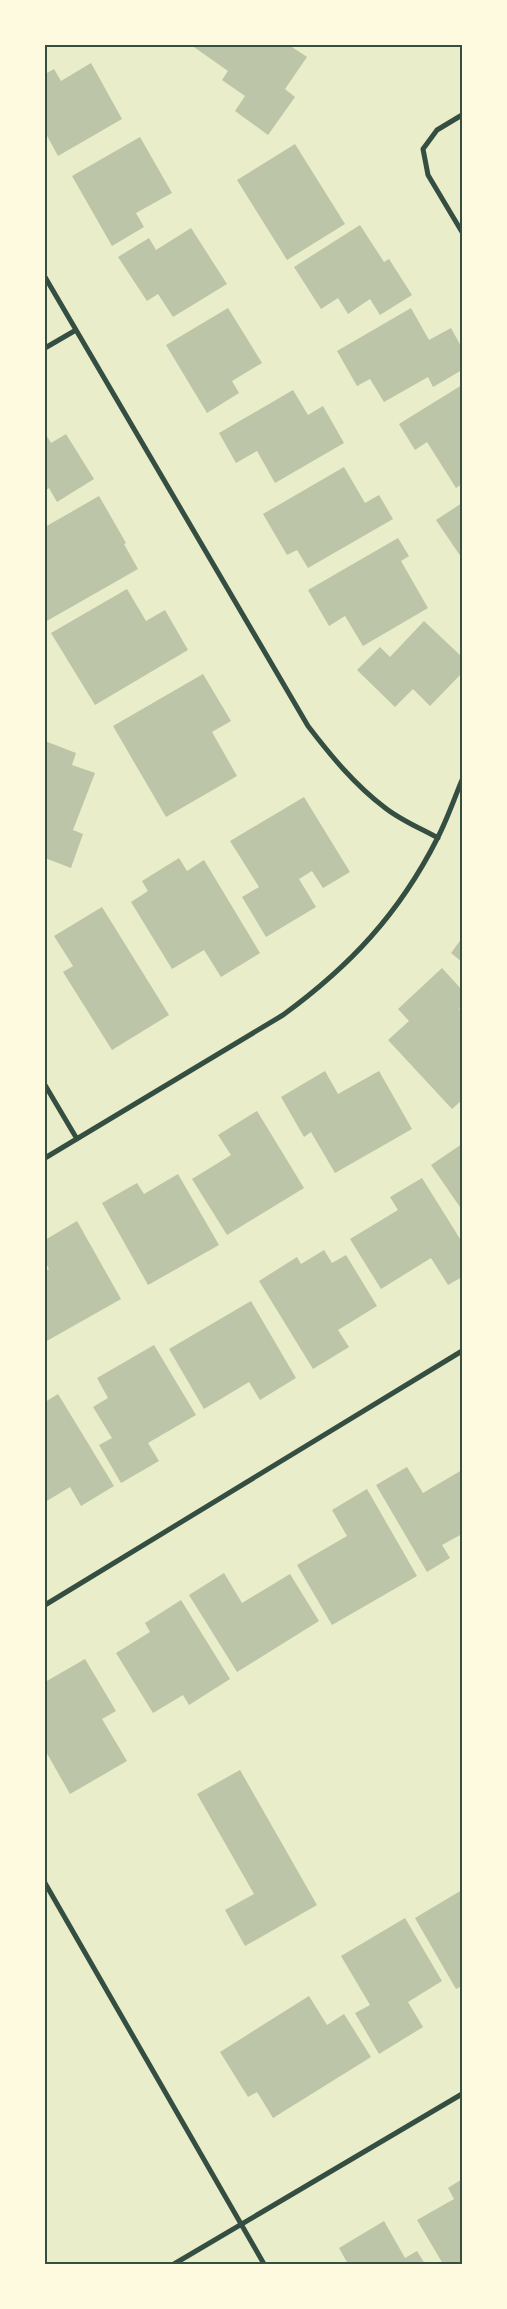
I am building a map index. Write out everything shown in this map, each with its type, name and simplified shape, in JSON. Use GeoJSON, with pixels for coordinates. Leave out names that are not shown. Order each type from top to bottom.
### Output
{"type":"FeatureCollection","features":[{"type":"Feature","properties":{"kind":"street"},"geometry":{"type":"LineString","coordinates":[[462,115],[436,130],[423,149],[428,175],[462,232]]}},
{"type":"Feature","properties":{"kind":"street"},"geometry":{"type":"LineString","coordinates":[[45,277],[308,726],[332,757],[365,791],[386,808],[438,838]]}},
{"type":"Feature","properties":{"kind":"street"},"geometry":{"type":"LineString","coordinates":[[45,348],[76,330]]}},
{"type":"Feature","properties":{"kind":"street"},"geometry":{"type":"LineString","coordinates":[[45,1158],[283,1015],[318,990],[347,964],[389,917],[412,885],[438,838],[462,780]]}},
{"type":"Feature","properties":{"kind":"street"},"geometry":{"type":"LineString","coordinates":[[45,1085],[77,1139]]}},
{"type":"Feature","properties":{"kind":"street"},"geometry":{"type":"LineString","coordinates":[[45,1604],[462,1351]]}},
{"type":"Feature","properties":{"kind":"street"},"geometry":{"type":"LineString","coordinates":[[45,1883],[264,2264]]}},
{"type":"Feature","properties":{"kind":"street"},"geometry":{"type":"LineString","coordinates":[[174,2264],[462,2094]]}},
{"type":"Feature","properties":{"kind":"building"},"geometry":{"type":"Polygon","coordinates":[[[191,45],[289,45],[307,57],[285,89],[295,97],[268,135],[235,111],[245,96],[222,80],[228,71],[191,45]]]}},
{"type":"Feature","properties":{"kind":"building"},"geometry":{"type":"Polygon","coordinates":[[[91,63],[122,119],[58,156],[45,132],[45,74],[54,69],[61,81],[91,63]]]}},
{"type":"Feature","properties":{"kind":"building"},"geometry":{"type":"Polygon","coordinates":[[[140,137],[172,193],[136,213],[144,227],[112,246],[72,176],[140,137]]]}},
{"type":"Feature","properties":{"kind":"building"},"geometry":{"type":"Polygon","coordinates":[[[295,144],[345,224],[287,260],[237,180],[295,144]]]}},
{"type":"Feature","properties":{"kind":"building"},"geometry":{"type":"Polygon","coordinates":[[[360,225],[384,262],[389,259],[412,295],[380,315],[370,299],[348,314],[338,298],[321,309],[294,267],[360,225]]]}},
{"type":"Feature","properties":{"kind":"building"},"geometry":{"type":"Polygon","coordinates":[[[191,228],[227,284],[173,317],[158,294],[147,301],[118,257],[149,238],[156,250],[191,228]]]}},
{"type":"Feature","properties":{"kind":"building"},"geometry":{"type":"Polygon","coordinates":[[[228,308],[262,363],[232,381],[239,393],[207,413],[166,345],[228,308]]]}},
{"type":"Feature","properties":{"kind":"building"},"geometry":{"type":"Polygon","coordinates":[[[411,308],[429,340],[451,328],[462,348],[462,370],[433,387],[428,377],[384,402],[370,379],[357,386],[337,351],[411,308]]]}},
{"type":"Feature","properties":{"kind":"building"},"geometry":{"type":"Polygon","coordinates":[[[462,385],[462,484],[456,488],[427,442],[415,450],[399,424],[462,385]]]}},
{"type":"Feature","properties":{"kind":"building"},"geometry":{"type":"Polygon","coordinates":[[[293,390],[308,415],[323,406],[344,443],[275,483],[257,451],[236,463],[219,433],[293,390]]]}},
{"type":"Feature","properties":{"kind":"building"},"geometry":{"type":"Polygon","coordinates":[[[45,433],[51,443],[66,434],[94,479],[57,502],[49,488],[45,491],[45,433]]]}},
{"type":"Feature","properties":{"kind":"building"},"geometry":{"type":"Polygon","coordinates":[[[344,467],[365,503],[379,495],[393,519],[308,568],[297,550],[287,555],[263,514],[344,467]]]}},
{"type":"Feature","properties":{"kind":"building"},"geometry":{"type":"Polygon","coordinates":[[[99,496],[126,543],[124,544],[138,569],[45,622],[45,527],[99,496]]]}},
{"type":"Feature","properties":{"kind":"building"},"geometry":{"type":"Polygon","coordinates":[[[462,503],[462,556],[461,557],[436,520],[462,503]]]}},
{"type":"Feature","properties":{"kind":"building"},"geometry":{"type":"Polygon","coordinates":[[[398,538],[409,556],[401,561],[428,608],[363,646],[345,616],[329,626],[308,590],[398,538]]]}},
{"type":"Feature","properties":{"kind":"building"},"geometry":{"type":"Polygon","coordinates":[[[127,589],[146,621],[165,610],[188,650],[95,705],[51,633],[127,589]]]}},
{"type":"Feature","properties":{"kind":"building"},"geometry":{"type":"Polygon","coordinates":[[[424,621],[462,657],[462,673],[430,706],[413,689],[395,707],[357,670],[380,647],[390,657],[424,621]]]}},
{"type":"Feature","properties":{"kind":"building"},"geometry":{"type":"Polygon","coordinates":[[[203,674],[231,721],[212,732],[237,776],[166,817],[113,726],[203,674]]]}},
{"type":"Feature","properties":{"kind":"building"},"geometry":{"type":"Polygon","coordinates":[[[45,741],[76,753],[72,765],[95,773],[73,830],[83,834],[71,868],[45,858],[45,741]]]}},
{"type":"Feature","properties":{"kind":"building"},"geometry":{"type":"Polygon","coordinates":[[[304,797],[350,872],[323,888],[312,871],[299,879],[316,907],[266,937],[242,897],[259,887],[230,841],[304,797]]]}},
{"type":"Feature","properties":{"kind":"building"},"geometry":{"type":"Polygon","coordinates":[[[179,858],[187,871],[204,860],[260,953],[221,977],[204,950],[172,969],[131,902],[148,891],[142,881],[179,858]]]}},
{"type":"Feature","properties":{"kind":"building"},"geometry":{"type":"Polygon","coordinates":[[[102,907],[169,1015],[112,1050],[63,972],[73,966],[54,936],[102,907]]]}},
{"type":"Feature","properties":{"kind":"building"},"geometry":{"type":"Polygon","coordinates":[[[462,938],[462,962],[451,953],[462,938]]]}},
{"type":"Feature","properties":{"kind":"building"},"geometry":{"type":"Polygon","coordinates":[[[442,968],[462,990],[462,1007],[459,1009],[462,1012],[462,1100],[452,1109],[388,1040],[409,1021],[398,1009],[442,968]]]}},
{"type":"Feature","properties":{"kind":"building"},"geometry":{"type":"Polygon","coordinates":[[[325,1071],[338,1094],[379,1071],[412,1129],[335,1173],[311,1132],[304,1137],[281,1097],[325,1071]]]}},
{"type":"Feature","properties":{"kind":"building"},"geometry":{"type":"Polygon","coordinates":[[[257,1111],[304,1188],[227,1235],[192,1179],[231,1155],[218,1135],[257,1111]]]}},
{"type":"Feature","properties":{"kind":"building"},"geometry":{"type":"Polygon","coordinates":[[[462,1144],[462,1210],[431,1165],[462,1144]]]}},
{"type":"Feature","properties":{"kind":"building"},"geometry":{"type":"Polygon","coordinates":[[[178,1174],[219,1245],[148,1285],[102,1203],[137,1183],[144,1194],[178,1174]]]}},
{"type":"Feature","properties":{"kind":"building"},"geometry":{"type":"Polygon","coordinates":[[[422,1178],[462,1242],[462,1277],[448,1285],[431,1258],[381,1289],[350,1239],[398,1210],[390,1197],[422,1178]]]}},
{"type":"Feature","properties":{"kind":"building"},"geometry":{"type":"Polygon","coordinates":[[[77,1221],[121,1299],[45,1342],[45,1271],[49,1269],[45,1262],[45,1240],[77,1221]]]}},
{"type":"Feature","properties":{"kind":"building"},"geometry":{"type":"Polygon","coordinates":[[[324,1250],[332,1263],[346,1255],[377,1306],[338,1330],[349,1347],[313,1369],[259,1281],[297,1257],[301,1264],[324,1250]]]}},
{"type":"Feature","properties":{"kind":"building"},"geometry":{"type":"Polygon","coordinates":[[[251,1301],[296,1378],[260,1400],[249,1382],[204,1409],[169,1349],[251,1301]]]}},
{"type":"Feature","properties":{"kind":"building"},"geometry":{"type":"Polygon","coordinates":[[[154,1345],[196,1415],[148,1443],[159,1461],[121,1483],[99,1445],[112,1438],[93,1407],[108,1398],[97,1378],[154,1345]]]}},
{"type":"Feature","properties":{"kind":"building"},"geometry":{"type":"Polygon","coordinates":[[[58,1394],[114,1486],[81,1506],[70,1487],[45,1502],[45,1402],[58,1394]]]}},
{"type":"Feature","properties":{"kind":"building"},"geometry":{"type":"Polygon","coordinates":[[[407,1467],[423,1493],[462,1470],[462,1534],[442,1545],[450,1558],[427,1572],[376,1485],[407,1467]]]}},
{"type":"Feature","properties":{"kind":"building"},"geometry":{"type":"Polygon","coordinates":[[[367,1489],[417,1576],[332,1625],[297,1565],[347,1536],[332,1510],[367,1489]]]}},
{"type":"Feature","properties":{"kind":"building"},"geometry":{"type":"Polygon","coordinates":[[[224,1573],[242,1603],[290,1574],[319,1621],[237,1672],[189,1595],[224,1573]]]}},
{"type":"Feature","properties":{"kind":"building"},"geometry":{"type":"Polygon","coordinates":[[[181,1600],[230,1679],[189,1705],[183,1695],[153,1713],[116,1653],[150,1632],[145,1623],[181,1600]]]}},
{"type":"Feature","properties":{"kind":"building"},"geometry":{"type":"Polygon","coordinates":[[[85,1659],[116,1711],[102,1719],[127,1761],[70,1794],[45,1750],[45,1682],[85,1659]]]}},
{"type":"Feature","properties":{"kind":"building"},"geometry":{"type":"Polygon","coordinates":[[[240,1770],[317,1905],[245,1946],[225,1910],[254,1894],[197,1794],[240,1770]]]}},
{"type":"Feature","properties":{"kind":"building"},"geometry":{"type":"Polygon","coordinates":[[[462,1890],[462,1986],[456,1989],[415,1918],[462,1890]]]}},
{"type":"Feature","properties":{"kind":"building"},"geometry":{"type":"Polygon","coordinates":[[[405,1918],[442,1981],[408,2002],[423,2027],[379,2054],[355,2013],[370,2005],[341,1956],[405,1918]]]}},
{"type":"Feature","properties":{"kind":"building"},"geometry":{"type":"Polygon","coordinates":[[[309,1996],[327,2025],[344,2014],[371,2057],[273,2118],[257,2092],[248,2097],[220,2052],[309,1996]]]}},
{"type":"Feature","properties":{"kind":"building"},"geometry":{"type":"Polygon","coordinates":[[[462,2179],[462,2264],[443,2264],[417,2220],[454,2199],[448,2188],[462,2179]]]}},
{"type":"Feature","properties":{"kind":"building"},"geometry":{"type":"Polygon","coordinates":[[[384,2221],[405,2258],[417,2251],[425,2264],[348,2264],[339,2248],[384,2221]]]}}]}
